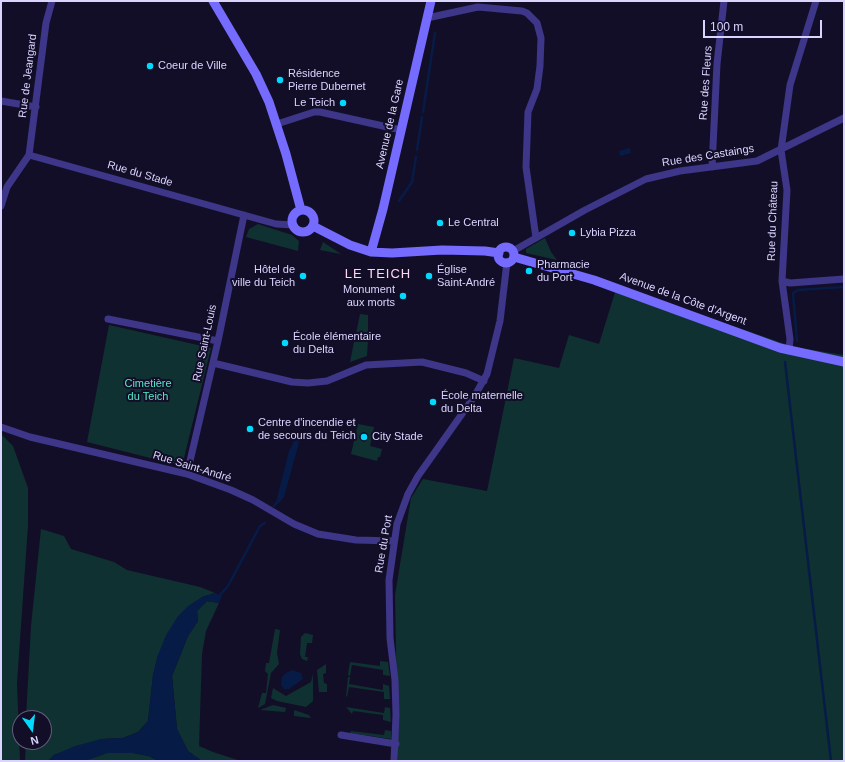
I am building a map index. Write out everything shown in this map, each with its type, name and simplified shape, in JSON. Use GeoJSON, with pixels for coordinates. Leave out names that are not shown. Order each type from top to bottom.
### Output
{"type":"FeatureCollection","features":[{"type":"Feature","properties":{"kind":"main road"},"geometry":{"type":"LineString","coordinates":[[213,1],[256,74],[277,124],[301,210]]}},
{"type":"Feature","properties":{"kind":"main road","name":"Avenue de la Gare"},"geometry":{"type":"LineString","coordinates":[[371,252],[432,1]]}},
{"type":"Feature","properties":{"kind":"main road"},"geometry":{"type":"LineString","coordinates":[[301,210],[311,213],[314,219],[313,226],[304,232],[298,230],[293,225],[294,216],[301,210]]}},
{"type":"Feature","properties":{"kind":"main road"},"geometry":{"type":"LineString","coordinates":[[313,226],[350,245],[371,252],[392,253],[442,250],[485,251],[499,253]]}},
{"type":"Feature","properties":{"kind":"main road"},"geometry":{"type":"LineString","coordinates":[[505,247],[510,248],[511,257],[500,260],[499,253],[505,247]]}},
{"type":"Feature","properties":{"kind":"main road","name":"Avenue de la Côte d'Argent"},"geometry":{"type":"LineString","coordinates":[[511,257],[579,274],[789,350],[844,362]]}},
{"type":"Feature","properties":{"kind":"street","name":"Rue de Jeangard"},"geometry":{"type":"LineString","coordinates":[[29,154],[45,30],[52,1]]}},
{"type":"Feature","properties":{"kind":"street","name":"Rue des Fleurs"},"geometry":{"type":"LineString","coordinates":[[712,167],[717,64],[724,1]]}},
{"type":"Feature","properties":{"kind":"street","name":"Rue du Château"},"geometry":{"type":"LineString","coordinates":[[789,350],[790,339],[782,281],[787,190],[781,150],[790,85],[816,1]]}},
{"type":"Feature","properties":{"kind":"street"},"geometry":{"type":"LineString","coordinates":[[427,18],[478,7],[522,11],[527,13],[537,23],[541,38],[540,66],[537,89],[528,112],[526,167],[536,238]]}},
{"type":"Feature","properties":{"kind":"street"},"geometry":{"type":"LineString","coordinates":[[1,101],[36,107]]}},
{"type":"Feature","properties":{"kind":"street"},"geometry":{"type":"LineString","coordinates":[[277,124],[314,112],[320,112],[401,130]]}},
{"type":"Feature","properties":{"kind":"street","name":"Rue des Castaings"},"geometry":{"type":"LineString","coordinates":[[511,257],[536,238],[646,179],[680,171],[752,162],[781,150],[844,118]]}},
{"type":"Feature","properties":{"kind":"street"},"geometry":{"type":"LineString","coordinates":[[1,206],[3,193],[29,154]]}},
{"type":"Feature","properties":{"kind":"street","name":"Rue du Stade"},"geometry":{"type":"LineString","coordinates":[[29,154],[276,224],[293,225]]}},
{"type":"Feature","properties":{"kind":"street","name":"Rue Saint-Louis"},"geometry":{"type":"LineString","coordinates":[[187,474],[218,341],[244,215]]}},
{"type":"Feature","properties":{"kind":"street","name":"Rue du Port"},"geometry":{"type":"LineString","coordinates":[[394,761],[396,744],[395,680],[390,638],[388,580],[394,541],[401,512],[418,476],[484,381],[498,332],[511,257]]}},
{"type":"Feature","properties":{"kind":"street"},"geometry":{"type":"LineString","coordinates":[[782,281],[790,283],[844,279]]}},
{"type":"Feature","properties":{"kind":"street"},"geometry":{"type":"LineString","coordinates":[[108,319],[218,341]]}},
{"type":"Feature","properties":{"kind":"street"},"geometry":{"type":"LineString","coordinates":[[213,362],[292,382],[308,383],[327,381],[366,365],[422,362],[466,373],[484,381]]}},
{"type":"Feature","properties":{"kind":"street","name":"Rue Saint-André"},"geometry":{"type":"LineString","coordinates":[[1,427],[30,437],[187,474],[242,495],[309,531],[356,540],[394,541]]}},
{"type":"Feature","properties":{"kind":"street"},"geometry":{"type":"LineString","coordinates":[[341,734],[396,744]]}},
{"type":"Feature","properties":{"kind":"green space"},"geometry":{"type":"Polygon","coordinates":[[[258,224],[292,235],[299,241],[298,251],[246,237],[249,229],[258,224]]]}},
{"type":"Feature","properties":{"kind":"green space"},"geometry":{"type":"Polygon","coordinates":[[[545,238],[551,252],[557,260],[526,253],[526,249],[545,238]]]}},
{"type":"Feature","properties":{"kind":"green space"},"geometry":{"type":"Polygon","coordinates":[[[323,242],[341,254],[320,250],[323,242]]]}},
{"type":"Feature","properties":{"kind":"green space"},"geometry":{"type":"Polygon","coordinates":[[[617,286],[794,347],[844,355],[844,761],[398,761],[395,595],[411,498],[423,479],[487,491],[514,358],[559,368],[569,335],[599,344],[617,286]]]}},
{"type":"Feature","properties":{"kind":"green space"},"geometry":{"type":"Polygon","coordinates":[[[360,314],[368,315],[368,335],[356,334],[360,314]]]}},
{"type":"Feature","properties":{"kind":"green space","name":"Cimetière du Teich"},"geometry":{"type":"Polygon","coordinates":[[[109,325],[211,348],[182,466],[87,442],[109,325]]]}},
{"type":"Feature","properties":{"kind":"green space"},"geometry":{"type":"Polygon","coordinates":[[[355,337],[368,340],[367,356],[350,362],[355,337]]]}},
{"type":"Feature","properties":{"kind":"green space","name":"City Stade"},"geometry":{"type":"Polygon","coordinates":[[[358,424],[374,427],[370,446],[382,449],[380,457],[378,457],[377,461],[351,454],[358,424]]]}},
{"type":"Feature","properties":{"kind":"green space"},"geometry":{"type":"Polygon","coordinates":[[[1,434],[13,446],[28,488],[28,525],[17,683],[18,710],[12,710],[12,750],[20,750],[20,761],[1,761],[1,434]]]}},
{"type":"Feature","properties":{"kind":"green space"},"geometry":{"type":"Polygon","coordinates":[[[41,529],[64,536],[71,549],[114,562],[127,570],[200,587],[215,593],[202,597],[158,655],[153,675],[148,721],[138,732],[123,738],[101,739],[54,755],[48,761],[25,761],[26,750],[52,750],[52,710],[26,710],[31,626],[41,529]]]}},
{"type":"Feature","properties":{"kind":"green space"},"geometry":{"type":"Polygon","coordinates":[[[207,601],[219,603],[206,631],[202,654],[199,746],[241,761],[202,761],[188,751],[177,729],[172,676],[188,636],[198,621],[197,611],[207,601]]]}},
{"type":"Feature","properties":{"kind":"green space"},"geometry":{"type":"Polygon","coordinates":[[[275,629],[280,630],[277,653],[279,664],[271,673],[265,704],[258,708],[262,693],[266,693],[268,674],[265,671],[266,663],[269,663],[275,629]]]}},
{"type":"Feature","properties":{"kind":"green space"},"geometry":{"type":"Polygon","coordinates":[[[305,633],[313,635],[312,643],[307,643],[305,657],[308,657],[307,661],[302,659],[300,654],[301,637],[305,633]]]}},
{"type":"Feature","properties":{"kind":"green space"},"geometry":{"type":"Polygon","coordinates":[[[380,661],[388,662],[390,676],[383,675],[383,670],[352,665],[350,676],[348,675],[350,662],[380,666],[380,661]]]}},
{"type":"Feature","properties":{"kind":"green space"},"geometry":{"type":"Polygon","coordinates":[[[326,664],[326,673],[323,674],[324,683],[327,684],[327,692],[319,692],[317,670],[326,664]]]}},
{"type":"Feature","properties":{"kind":"green space"},"geometry":{"type":"Polygon","coordinates":[[[313,674],[313,701],[306,707],[277,701],[271,698],[273,688],[286,696],[311,682],[313,674]]]}},
{"type":"Feature","properties":{"kind":"green space"},"geometry":{"type":"Polygon","coordinates":[[[348,677],[350,677],[349,684],[383,690],[383,684],[389,686],[390,699],[384,699],[384,692],[349,687],[347,697],[348,677]]]}},
{"type":"Feature","properties":{"kind":"green space"},"geometry":{"type":"Polygon","coordinates":[[[273,705],[286,708],[285,712],[260,710],[273,705]]]}},
{"type":"Feature","properties":{"kind":"green space"},"geometry":{"type":"Polygon","coordinates":[[[346,707],[384,713],[385,707],[390,708],[391,722],[383,720],[383,715],[353,711],[352,714],[346,707]]]}},
{"type":"Feature","properties":{"kind":"green space"},"geometry":{"type":"Polygon","coordinates":[[[294,710],[309,715],[311,718],[294,716],[294,710]]]}},
{"type":"Feature","properties":{"kind":"green space"},"geometry":{"type":"Polygon","coordinates":[[[385,730],[391,731],[391,739],[350,733],[351,731],[384,735],[385,730]]]}},
{"type":"Feature","properties":{"kind":"green space"},"geometry":{"type":"Polygon","coordinates":[[[107,753],[133,753],[149,756],[158,761],[84,761],[107,753]]]}},
{"type":"Feature","properties":{"kind":"water"},"geometry":{"type":"Polygon","coordinates":[[[630,148],[631,153],[620,156],[619,151],[630,148]]]}},
{"type":"Feature","properties":{"kind":"water"},"geometry":{"type":"Polygon","coordinates":[[[300,439],[284,497],[279,503],[276,502],[289,451],[294,441],[300,439]]]}},
{"type":"Feature","properties":{"kind":"water"},"geometry":{"type":"Polygon","coordinates":[[[215,593],[222,596],[219,603],[207,601],[197,611],[198,621],[188,636],[172,676],[177,729],[188,751],[202,761],[158,761],[149,756],[133,753],[107,753],[84,761],[48,761],[54,755],[75,746],[101,739],[123,738],[138,732],[148,721],[153,675],[158,655],[166,635],[178,616],[188,606],[202,597],[215,593]]]}},
{"type":"Feature","properties":{"kind":"water"},"geometry":{"type":"Polygon","coordinates":[[[292,670],[301,673],[303,679],[289,689],[284,689],[281,685],[282,677],[292,670]]]}},
{"type":"Feature","properties":{"kind":"waterway"},"geometry":{"type":"LineString","coordinates":[[423,112],[435,33]]}},
{"type":"Feature","properties":{"kind":"waterway"},"geometry":{"type":"LineString","coordinates":[[417,150],[422,117]]}},
{"type":"Feature","properties":{"kind":"waterway"},"geometry":{"type":"LineString","coordinates":[[399,201],[412,182],[416,157]]}},
{"type":"Feature","properties":{"kind":"waterway"},"geometry":{"type":"LineString","coordinates":[[797,341],[793,293],[798,290],[844,287]]}},
{"type":"Feature","properties":{"kind":"waterway"},"geometry":{"type":"LineString","coordinates":[[785,362],[831,761]]}},
{"type":"Feature","properties":{"kind":"waterway"},"geometry":{"type":"LineString","coordinates":[[274,506],[279,500]]}},
{"type":"Feature","properties":{"kind":"waterway"},"geometry":{"type":"LineString","coordinates":[[219,596],[228,586],[260,526],[265,523]]}},
{"type":"Feature","properties":{"kind":"place","name":"Coeur de Ville"},"geometry":{"type":"Point","coordinates":[150,66]}},
{"type":"Feature","properties":{"kind":"place","name":"Résidence Pierre Dubernet"},"geometry":{"type":"Point","coordinates":[280,80]}},
{"type":"Feature","properties":{"kind":"place","name":"Le Teich"},"geometry":{"type":"Point","coordinates":[343,103]}},
{"type":"Feature","properties":{"kind":"place","name":"Le Central"},"geometry":{"type":"Point","coordinates":[440,223]}},
{"type":"Feature","properties":{"kind":"place","name":"Lybia Pizza"},"geometry":{"type":"Point","coordinates":[572,233]}},
{"type":"Feature","properties":{"kind":"place","name":"Pharmacie du Port"},"geometry":{"type":"Point","coordinates":[529,271]}},
{"type":"Feature","properties":{"kind":"place","name":"Hôtel de ville du Teich"},"geometry":{"type":"Point","coordinates":[303,276]}},
{"type":"Feature","properties":{"kind":"place","name":"Église Saint-André"},"geometry":{"type":"Point","coordinates":[429,276]}},
{"type":"Feature","properties":{"kind":"place","name":"Monument aux morts"},"geometry":{"type":"Point","coordinates":[403,296]}},
{"type":"Feature","properties":{"kind":"place","name":"École élémentaire du Delta"},"geometry":{"type":"Point","coordinates":[285,343]}},
{"type":"Feature","properties":{"kind":"place","name":"École maternelle du Delta"},"geometry":{"type":"Point","coordinates":[433,402]}},
{"type":"Feature","properties":{"kind":"place","name":"Centre d'incendie et de secours du Teich"},"geometry":{"type":"Point","coordinates":[250,429]}},
{"type":"Feature","properties":{"kind":"place","name":"City Stade"},"geometry":{"type":"Point","coordinates":[364,437]}},
{"type":"Feature","properties":{"kind":"district","name":"LE TEICH"},"geometry":{"type":"Point","coordinates":[378,274]}}]}
